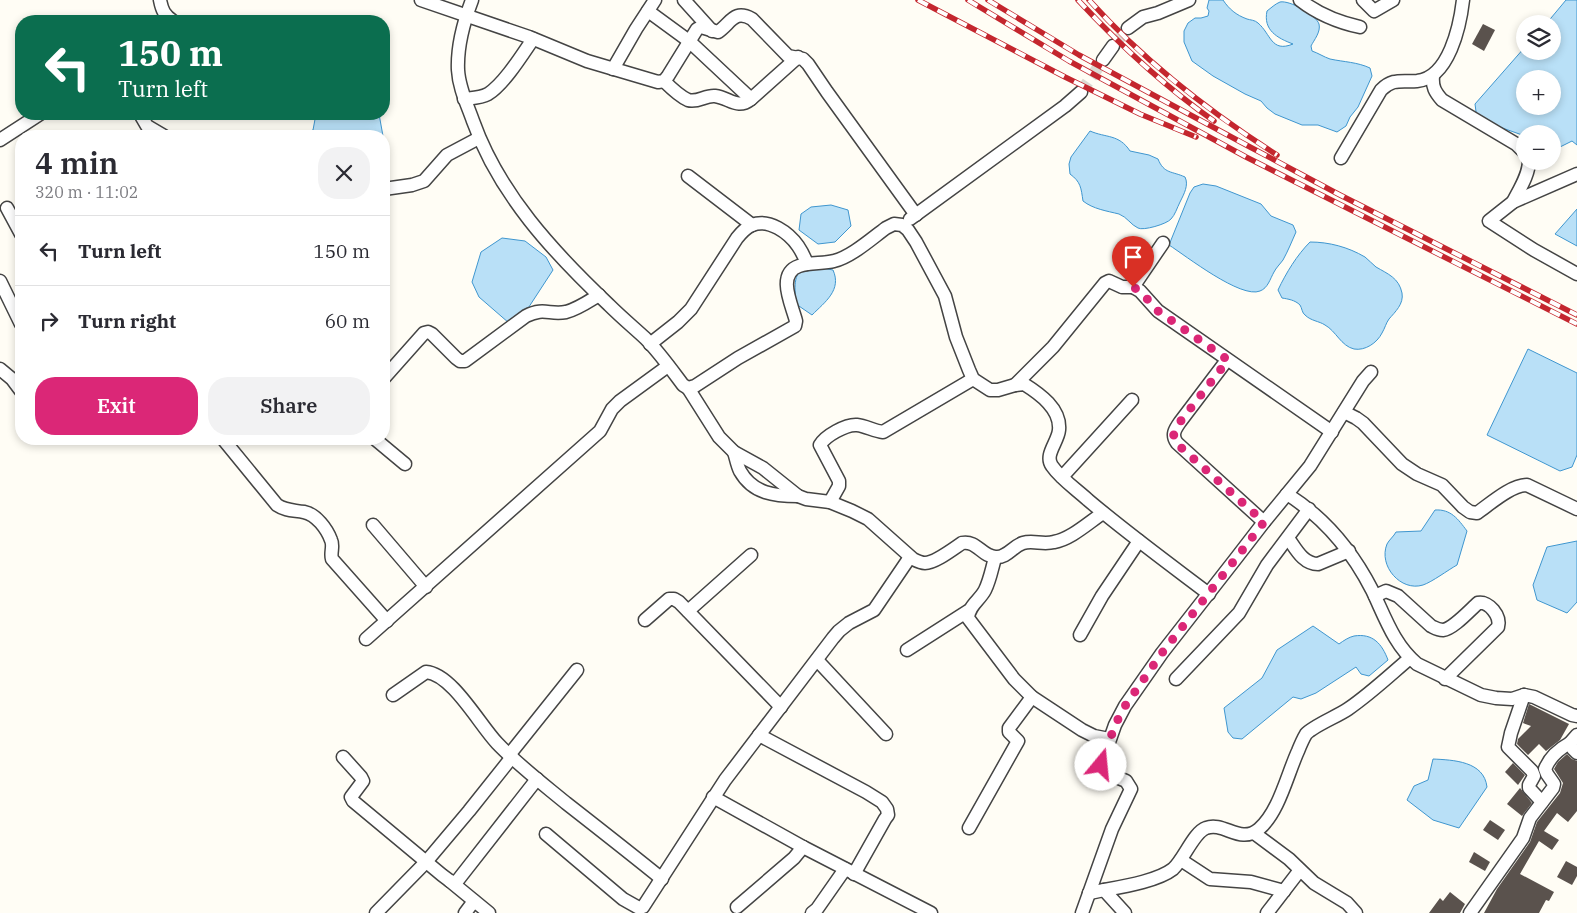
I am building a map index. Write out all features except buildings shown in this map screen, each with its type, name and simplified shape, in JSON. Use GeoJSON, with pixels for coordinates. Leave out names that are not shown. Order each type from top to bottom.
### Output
{"type":"FeatureCollection","features":[{"type":"Feature","properties":{"kind":"street"},"geometry":{"type":"LineString","coordinates":[[160,0],[165,15]]}},
{"type":"Feature","properties":{"kind":"street"},"geometry":{"type":"LineString","coordinates":[[421,0],[652,82],[664,81],[697,28],[701,27],[718,32],[734,17],[746,16],[752,19],[782,50],[792,57],[803,59],[808,64],[916,215]]}},
{"type":"Feature","properties":{"kind":"street"},"geometry":{"type":"LineString","coordinates":[[472,0],[466,15],[458,69],[460,84],[479,138],[495,171],[507,190],[545,238],[599,295],[650,344],[683,385],[688,388],[719,437],[734,452],[763,468],[798,496]]}},
{"type":"Feature","properties":{"kind":"street"},"geometry":{"type":"LineString","coordinates":[[684,0],[712,31]]}},
{"type":"Feature","properties":{"kind":"street"},"geometry":{"type":"LineString","coordinates":[[1128,28],[1143,17],[1189,0]]}},
{"type":"Feature","properties":{"kind":"street"},"geometry":{"type":"LineString","coordinates":[[1300,0],[1313,10],[1340,23],[1360,27]]}},
{"type":"Feature","properties":{"kind":"street"},"geometry":{"type":"LineString","coordinates":[[1362,0],[1374,11],[1393,0]]}},
{"type":"Feature","properties":{"kind":"street"},"geometry":{"type":"LineString","coordinates":[[1341,158],[1381,90],[1388,83],[1418,81],[1433,76],[1442,67],[1461,16],[1463,0]]}},
{"type":"Feature","properties":{"kind":"street"},"geometry":{"type":"LineString","coordinates":[[613,69],[652,5],[752,99]]}},
{"type":"Feature","properties":{"kind":"street"},"geometry":{"type":"LineString","coordinates":[[464,99],[487,95],[493,90],[534,39]]}},
{"type":"Feature","properties":{"kind":"street"},"geometry":{"type":"LineString","coordinates":[[1103,60],[1113,46]]}},
{"type":"Feature","properties":{"kind":"street"},"geometry":{"type":"LineString","coordinates":[[664,81],[681,96],[693,101],[708,96],[715,96],[739,105],[746,104],[798,57]]}},
{"type":"Feature","properties":{"kind":"street"},"geometry":{"type":"LineString","coordinates":[[1433,76],[1432,85],[1442,100],[1516,144]]}},
{"type":"Feature","properties":{"kind":"street"},"geometry":{"type":"LineString","coordinates":[[902,225],[1065,106],[1081,92]]}},
{"type":"Feature","properties":{"kind":"street"},"geometry":{"type":"LineString","coordinates":[[15,130],[31,120]]}},
{"type":"Feature","properties":{"kind":"street"},"geometry":{"type":"LineString","coordinates":[[144,120],[147,126],[154,130]]}},
{"type":"Feature","properties":{"kind":"street"},"geometry":{"type":"LineString","coordinates":[[0,140],[15,130]]}},
{"type":"Feature","properties":{"kind":"street"},"geometry":{"type":"LineString","coordinates":[[390,188],[424,181],[447,155],[479,138]]}},
{"type":"Feature","properties":{"kind":"street"},"geometry":{"type":"LineString","coordinates":[[1513,202],[1528,170]]}},
{"type":"Feature","properties":{"kind":"street"},"geometry":{"type":"LineString","coordinates":[[1577,174],[1513,202],[1490,221],[1534,250],[1577,274]]}},
{"type":"Feature","properties":{"kind":"street"},"geometry":{"type":"LineString","coordinates":[[688,176],[752,225]]}},
{"type":"Feature","properties":{"kind":"street"},"geometry":{"type":"LineString","coordinates":[[7,208],[15,223]]}},
{"type":"Feature","properties":{"kind":"street"},"geometry":{"type":"LineString","coordinates":[[650,344],[692,309],[737,238],[752,225],[767,224],[776,227],[797,245],[807,264]]}},
{"type":"Feature","properties":{"kind":"street"},"geometry":{"type":"LineString","coordinates":[[688,388],[695,386],[738,358],[795,326],[796,321],[786,289],[786,280],[790,272],[798,266],[843,258],[886,228],[894,224],[902,225],[916,242],[940,286],[949,308],[956,336],[973,379],[990,390],[1024,384],[1051,405],[1058,417],[1059,431],[1049,457],[1051,464],[1062,477],[1103,513],[1209,594]]}},
{"type":"Feature","properties":{"kind":"street"},"geometry":{"type":"LineString","coordinates":[[1133,287],[1163,243]]}},
{"type":"Feature","properties":{"kind":"street"},"geometry":{"type":"LineString","coordinates":[[0,281],[15,312]]}},
{"type":"Feature","properties":{"kind":"street"},"geometry":{"type":"LineString","coordinates":[[1015,385],[1053,346],[1105,283],[1109,281],[1122,288],[1133,287],[1140,291],[1158,311],[1332,432]]}},
{"type":"Feature","properties":{"kind":"street"},"geometry":{"type":"LineString","coordinates":[[390,371],[428,332],[460,362],[465,361],[535,311],[567,312],[599,295]]}},
{"type":"Feature","properties":{"kind":"street"},"geometry":{"type":"LineString","coordinates":[[1228,360],[1174,430],[1173,438],[1176,443],[1264,522]]}},
{"type":"Feature","properties":{"kind":"street"},"geometry":{"type":"LineString","coordinates":[[366,640],[600,431],[612,409],[620,401],[668,366]]}},
{"type":"Feature","properties":{"kind":"street"},"geometry":{"type":"LineString","coordinates":[[0,369],[15,383]]}},
{"type":"Feature","properties":{"kind":"street"},"geometry":{"type":"LineString","coordinates":[[1176,679],[1239,613],[1267,566],[1288,538],[1310,466],[1332,432],[1350,414],[1363,381],[1371,372]]}},
{"type":"Feature","properties":{"kind":"street"},"geometry":{"type":"LineString","coordinates":[[830,502],[839,486],[839,481],[820,445],[826,437],[850,425],[858,425],[883,432],[973,379]]}},
{"type":"Feature","properties":{"kind":"street"},"geometry":{"type":"LineString","coordinates":[[1062,477],[1132,400]]}},
{"type":"Feature","properties":{"kind":"street"},"geometry":{"type":"LineString","coordinates":[[1350,414],[1402,464],[1417,474],[1442,485],[1470,512],[1477,513],[1520,485],[1527,485],[1577,510]]}},
{"type":"Feature","properties":{"kind":"street"},"geometry":{"type":"LineString","coordinates":[[227,445],[277,505],[288,511],[312,514],[317,519],[331,539],[332,560],[387,622]]}},
{"type":"Feature","properties":{"kind":"street"},"geometry":{"type":"LineString","coordinates":[[382,445],[405,464]]}},
{"type":"Feature","properties":{"kind":"street"},"geometry":{"type":"LineString","coordinates":[[734,452],[740,471],[758,489],[770,494],[798,496],[830,502],[852,510],[868,519],[910,556],[926,564],[933,562],[962,543],[967,542],[974,544],[994,558],[1001,557],[1021,544],[1029,542],[1048,544],[1056,542],[1068,537],[1103,513]]}},
{"type":"Feature","properties":{"kind":"street"},"geometry":{"type":"LineString","coordinates":[[1082,913],[1112,829],[1131,789],[1126,781],[1104,772],[1101,765],[1102,738],[1115,725],[1125,706],[1162,653],[1264,522],[1298,501]]}},
{"type":"Feature","properties":{"kind":"street"},"geometry":{"type":"LineString","coordinates":[[1298,501],[1322,521],[1349,551],[1375,596],[1396,641],[1410,658],[1418,664],[1481,695],[1512,699],[1524,695],[1534,697],[1577,716]]}},
{"type":"Feature","properties":{"kind":"street"},"geometry":{"type":"LineString","coordinates":[[373,525],[426,587]]}},
{"type":"Feature","properties":{"kind":"street"},"geometry":{"type":"LineString","coordinates":[[1288,538],[1304,559],[1313,564],[1318,564],[1349,551]]}},
{"type":"Feature","properties":{"kind":"street"},"geometry":{"type":"LineString","coordinates":[[1080,635],[1102,596],[1139,541]]}},
{"type":"Feature","properties":{"kind":"street"},"geometry":{"type":"LineString","coordinates":[[688,611],[751,555]]}},
{"type":"Feature","properties":{"kind":"street"},"geometry":{"type":"LineString","coordinates":[[546,834],[623,899],[642,910],[713,798],[780,707],[839,631],[849,623],[874,610],[910,556]]}},
{"type":"Feature","properties":{"kind":"street"},"geometry":{"type":"LineString","coordinates":[[907,650],[968,611],[987,585],[994,558]]}},
{"type":"Feature","properties":{"kind":"street"},"geometry":{"type":"LineString","coordinates":[[1375,596],[1386,591],[1398,596],[1438,630],[1444,630],[1451,626],[1478,603],[1482,602],[1490,607],[1499,620],[1498,627],[1446,678]]}},
{"type":"Feature","properties":{"kind":"street"},"geometry":{"type":"LineString","coordinates":[[645,620],[670,599],[679,602],[780,707]]}},
{"type":"Feature","properties":{"kind":"street"},"geometry":{"type":"LineString","coordinates":[[968,611],[968,618],[973,625],[1014,679],[1032,697],[1082,730],[1102,738]]}},
{"type":"Feature","properties":{"kind":"street"},"geometry":{"type":"LineString","coordinates":[[1089,893],[1160,876],[1172,869],[1181,860],[1199,832],[1206,827],[1215,826],[1244,835],[1254,833],[1271,816],[1307,733],[1341,714],[1362,699],[1410,658]]}},
{"type":"Feature","properties":{"kind":"street"},"geometry":{"type":"LineString","coordinates":[[818,660],[886,734]]}},
{"type":"Feature","properties":{"kind":"street"},"geometry":{"type":"LineString","coordinates":[[376,913],[426,862],[469,811],[578,670]]}},
{"type":"Feature","properties":{"kind":"street"},"geometry":{"type":"LineString","coordinates":[[393,695],[426,672],[440,676],[510,756],[662,879]]}},
{"type":"Feature","properties":{"kind":"street"},"geometry":{"type":"LineString","coordinates":[[1524,695],[1511,732],[1508,747],[1532,771],[1534,776],[1529,788],[1542,802]]}},
{"type":"Feature","properties":{"kind":"street"},"geometry":{"type":"LineString","coordinates":[[969,828],[1018,741],[1009,732],[1009,728],[1032,697]]}},
{"type":"Feature","properties":{"kind":"street"},"geometry":{"type":"LineString","coordinates":[[759,735],[866,792],[888,808],[886,819],[849,872],[812,913]]}},
{"type":"Feature","properties":{"kind":"street"},"geometry":{"type":"LineString","coordinates":[[1470,913],[1524,838],[1530,818],[1553,788],[1554,784],[1545,769],[1547,764],[1556,752],[1575,744]]}},
{"type":"Feature","properties":{"kind":"street"},"geometry":{"type":"LineString","coordinates":[[342,757],[363,781],[351,798],[353,801],[488,913]]}},
{"type":"Feature","properties":{"kind":"street"},"geometry":{"type":"LineString","coordinates":[[450,881],[458,880],[537,779]]}},
{"type":"Feature","properties":{"kind":"street"},"geometry":{"type":"LineString","coordinates":[[713,798],[849,872],[931,913]]}},
{"type":"Feature","properties":{"kind":"street"},"geometry":{"type":"LineString","coordinates":[[1254,833],[1289,859],[1314,883],[1347,903],[1356,913]]}},
{"type":"Feature","properties":{"kind":"street"},"geometry":{"type":"LineString","coordinates":[[737,907],[794,858],[803,847]]}},
{"type":"Feature","properties":{"kind":"street"},"geometry":{"type":"LineString","coordinates":[[1181,860],[1210,879],[1252,882],[1284,891]]}},
{"type":"Feature","properties":{"kind":"street"},"geometry":{"type":"LineString","coordinates":[[1274,910],[1284,891],[1300,870]]}},
{"type":"Feature","properties":{"kind":"street"},"geometry":{"type":"LineString","coordinates":[[1104,890],[1125,913]]}},
{"type":"Feature","properties":{"kind":"street"},"geometry":{"type":"LineString","coordinates":[[465,913],[474,901]]}},
{"type":"Feature","properties":{"kind":"water"},"geometry":{"type":"Polygon","coordinates":[[[1209,0],[1223,0],[1236,14],[1257,22],[1272,41],[1280,46],[1293,44],[1277,36],[1269,28],[1266,18],[1267,11],[1280,2],[1290,3],[1313,16],[1319,24],[1318,33],[1311,46],[1312,51],[1330,59],[1355,63],[1370,68],[1372,76],[1358,107],[1346,126],[1337,132],[1318,125],[1302,125],[1275,114],[1261,101],[1213,76],[1192,61],[1184,42],[1184,31],[1188,23],[1195,18],[1208,16],[1209,0]]]}},
{"type":"Feature","properties":{"kind":"water"},"geometry":{"type":"Polygon","coordinates":[[[1566,0],[1577,0],[1577,145],[1572,141],[1561,146],[1561,125],[1516,125],[1516,133],[1477,119],[1475,104],[1516,57],[1516,60],[1561,60],[1561,15],[1554,15],[1566,0]]]}},
{"type":"Feature","properties":{"kind":"water"},"geometry":{"type":"Polygon","coordinates":[[[315,120],[380,120],[382,130],[313,130],[315,120]]]}},
{"type":"Feature","properties":{"kind":"water"},"geometry":{"type":"Polygon","coordinates":[[[1090,131],[1117,139],[1130,151],[1158,159],[1166,170],[1185,177],[1186,190],[1169,221],[1150,228],[1141,229],[1122,215],[1096,208],[1083,201],[1080,186],[1070,174],[1069,164],[1071,157],[1090,131]]]}},
{"type":"Feature","properties":{"kind":"water"},"geometry":{"type":"Polygon","coordinates":[[[1203,184],[1216,186],[1261,204],[1271,216],[1293,225],[1296,232],[1288,250],[1263,290],[1251,292],[1227,283],[1169,245],[1190,193],[1194,187],[1203,184]]]}},
{"type":"Feature","properties":{"kind":"water"},"geometry":{"type":"Polygon","coordinates":[[[831,205],[848,210],[851,226],[835,242],[818,244],[799,230],[801,214],[811,207],[831,205]]]}},
{"type":"Feature","properties":{"kind":"water"},"geometry":{"type":"Polygon","coordinates":[[[1577,209],[1577,246],[1555,234],[1577,209]]]}},
{"type":"Feature","properties":{"kind":"water"},"geometry":{"type":"Polygon","coordinates":[[[502,238],[525,241],[546,257],[553,270],[523,316],[509,323],[479,297],[472,282],[481,252],[502,238]]]}},
{"type":"Feature","properties":{"kind":"water"},"geometry":{"type":"Polygon","coordinates":[[[1310,242],[1338,246],[1359,253],[1392,277],[1401,288],[1402,297],[1400,304],[1380,337],[1370,346],[1362,349],[1349,347],[1329,328],[1305,315],[1298,303],[1282,298],[1278,290],[1281,284],[1296,258],[1310,242]]]}},
{"type":"Feature","properties":{"kind":"water"},"geometry":{"type":"Polygon","coordinates":[[[806,265],[833,270],[835,277],[834,290],[831,295],[812,315],[796,304],[796,277],[806,265]]]}},
{"type":"Feature","properties":{"kind":"water"},"geometry":{"type":"Polygon","coordinates":[[[1528,349],[1577,373],[1577,455],[1572,467],[1560,471],[1487,435],[1528,349]]]}},
{"type":"Feature","properties":{"kind":"water"},"geometry":{"type":"Polygon","coordinates":[[[1435,510],[1450,513],[1467,531],[1457,565],[1423,585],[1407,585],[1393,575],[1389,568],[1385,552],[1387,544],[1396,532],[1421,531],[1435,510]]]}},
{"type":"Feature","properties":{"kind":"water"},"geometry":{"type":"Polygon","coordinates":[[[1577,541],[1577,602],[1567,613],[1537,600],[1533,585],[1547,547],[1577,541]]]}},
{"type":"Feature","properties":{"kind":"water"},"geometry":{"type":"Polygon","coordinates":[[[1313,626],[1339,644],[1354,636],[1372,638],[1383,649],[1388,660],[1369,676],[1361,674],[1356,667],[1316,693],[1301,699],[1293,697],[1242,739],[1233,738],[1228,732],[1224,708],[1262,678],[1277,650],[1313,626]]]}},
{"type":"Feature","properties":{"kind":"water"},"geometry":{"type":"Polygon","coordinates":[[[1433,759],[1458,761],[1474,767],[1485,778],[1487,787],[1459,828],[1433,820],[1407,800],[1414,786],[1428,780],[1433,759]]]}},
{"type":"Feature","properties":{"kind":"tunnel"},"geometry":{"type":"LineString","coordinates":[[1113,46],[1128,28]]}},
{"type":"Feature","properties":{"kind":"tunnel"},"geometry":{"type":"LineString","coordinates":[[1081,92],[1103,60]]}},
{"type":"Feature","properties":{"kind":"railway"},"geometry":{"type":"LineString","coordinates":[[918,0],[1140,114],[1196,137]]}},
{"type":"Feature","properties":{"kind":"railway"},"geometry":{"type":"LineString","coordinates":[[968,0],[1069,61],[1246,157],[1577,324]]}},
{"type":"Feature","properties":{"kind":"railway"},"geometry":{"type":"LineString","coordinates":[[988,0],[1079,55],[1250,147],[1340,195],[1577,315]]}},
{"type":"Feature","properties":{"kind":"railway"},"geometry":{"type":"LineString","coordinates":[[1078,0],[1143,64],[1214,121]]}},
{"type":"Feature","properties":{"kind":"railway"},"geometry":{"type":"LineString","coordinates":[[1089,0],[1132,44],[1178,84],[1226,121],[1277,155]]}},
{"type":"Feature","properties":{"kind":"route"},"geometry":{"type":"LineString","coordinates":[[1101,765],[1109,739],[1125,706],[1162,653],[1264,522],[1176,443],[1173,438],[1174,430],[1228,360],[1153,308],[1145,296],[1133,287]]}}]}
